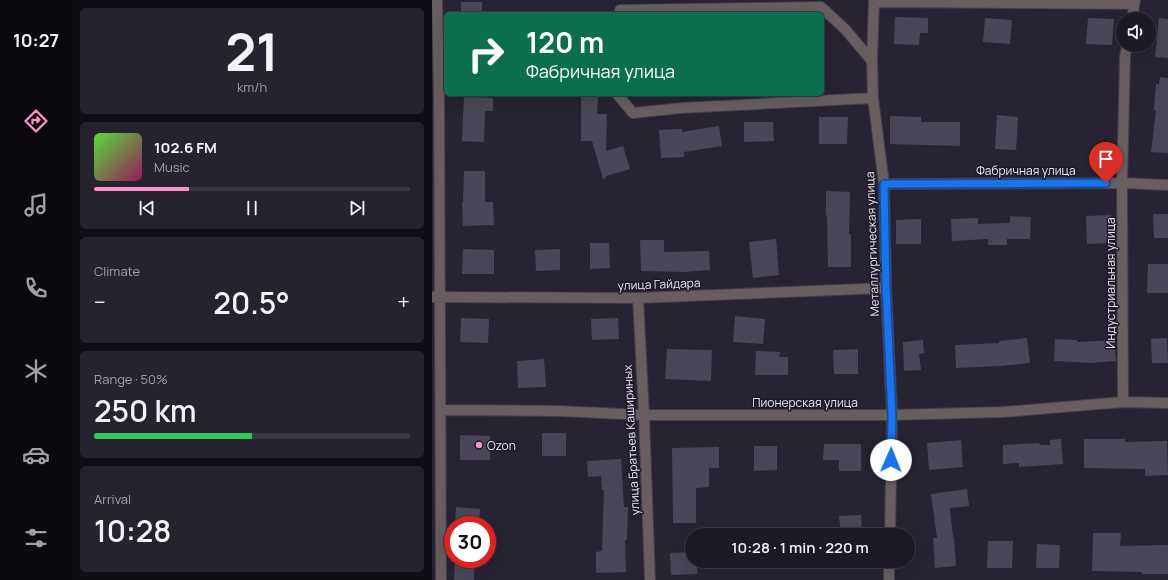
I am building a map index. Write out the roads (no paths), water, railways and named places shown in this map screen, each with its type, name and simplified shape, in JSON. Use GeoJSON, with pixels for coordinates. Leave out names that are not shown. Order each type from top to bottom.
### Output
{"type":"FeatureCollection","features":[{"type":"Feature","properties":{"kind":"street"},"geometry":{"type":"LineString","coordinates":[[437,0],[435,33],[436,297],[441,410],[436,481],[441,580]]}},
{"type":"Feature","properties":{"kind":"street"},"geometry":{"type":"LineString","coordinates":[[874,1],[1134,2],[1133,12]]}},
{"type":"Feature","properties":{"kind":"street","name":"Металлургическая улица"},"geometry":{"type":"LineString","coordinates":[[874,1],[872,61],[873,98],[884,184],[886,288],[892,416],[890,528]]}},
{"type":"Feature","properties":{"kind":"street"},"geometry":{"type":"LineString","coordinates":[[620,12],[620,10],[821,7],[844,29],[872,61]]}},
{"type":"Feature","properties":{"kind":"street","name":"Индустриальная улица"},"geometry":{"type":"LineString","coordinates":[[1123,402],[1122,183],[1126,52]]}},
{"type":"Feature","properties":{"kind":"street"},"geometry":{"type":"LineString","coordinates":[[619,96],[633,113],[681,108],[873,98]]}},
{"type":"Feature","properties":{"kind":"street","name":"Фабричная улица"},"geometry":{"type":"LineString","coordinates":[[884,184],[1122,183],[1168,185]]}},
{"type":"Feature","properties":{"kind":"street","name":"улица Гайдара"},"geometry":{"type":"LineString","coordinates":[[436,297],[638,298],[886,288]]}},
{"type":"Feature","properties":{"kind":"street","name":"улица Братьев Кашириных"},"geometry":{"type":"LineString","coordinates":[[638,298],[650,580]]}},
{"type":"Feature","properties":{"kind":"street","name":"Пионерская улица"},"geometry":{"type":"LineString","coordinates":[[441,410],[559,411],[644,415],[892,416],[1003,412],[1123,402],[1168,403]]}},
{"type":"Feature","properties":{"kind":"street"},"geometry":{"type":"LineString","coordinates":[[889,568],[889,580]]}},
{"type":"Feature","properties":{"kind":"place","name":"Ozon"},"geometry":{"type":"Point","coordinates":[479,445]}}]}
